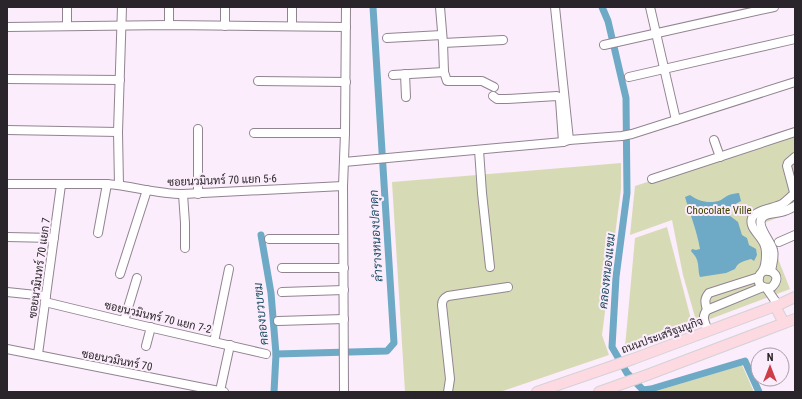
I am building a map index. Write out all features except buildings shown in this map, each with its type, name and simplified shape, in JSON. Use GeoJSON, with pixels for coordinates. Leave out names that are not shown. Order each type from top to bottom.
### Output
{"type":"FeatureCollection","features":[{"type":"Feature","properties":{"kind":"main road","name":"ถนนประเสริฐมนูกิจ"},"geometry":{"type":"LineString","coordinates":[[537,392],[708,331],[795,297]]}},
{"type":"Feature","properties":{"kind":"main road"},"geometry":{"type":"LineString","coordinates":[[776,305],[784,324]]}},
{"type":"Feature","properties":{"kind":"main road"},"geometry":{"type":"LineString","coordinates":[[599,392],[795,319]]}},
{"type":"Feature","properties":{"kind":"street"},"geometry":{"type":"LineString","coordinates":[[67,7],[67,26]]}},
{"type":"Feature","properties":{"kind":"street"},"geometry":{"type":"LineString","coordinates":[[119,185],[118,132],[122,7]]}},
{"type":"Feature","properties":{"kind":"street"},"geometry":{"type":"LineString","coordinates":[[168,25],[169,7]]}},
{"type":"Feature","properties":{"kind":"street"},"geometry":{"type":"LineString","coordinates":[[225,7],[225,26]]}},
{"type":"Feature","properties":{"kind":"street"},"geometry":{"type":"LineString","coordinates":[[292,7],[292,26]]}},
{"type":"Feature","properties":{"kind":"street"},"geometry":{"type":"LineString","coordinates":[[344,392],[344,268],[342,186],[345,133],[346,7]]}},
{"type":"Feature","properties":{"kind":"street"},"geometry":{"type":"LineString","coordinates":[[440,7],[444,72],[447,81],[482,81],[494,91],[559,97],[566,141]]}},
{"type":"Feature","properties":{"kind":"street"},"geometry":{"type":"LineString","coordinates":[[555,7],[566,141]]}},
{"type":"Feature","properties":{"kind":"street"},"geometry":{"type":"LineString","coordinates":[[650,7],[676,120]]}},
{"type":"Feature","properties":{"kind":"street"},"geometry":{"type":"LineString","coordinates":[[607,44],[774,7]]}},
{"type":"Feature","properties":{"kind":"street"},"geometry":{"type":"LineString","coordinates":[[7,27],[168,25],[346,27]]}},
{"type":"Feature","properties":{"kind":"street"},"geometry":{"type":"LineString","coordinates":[[387,38],[503,40]]}},
{"type":"Feature","properties":{"kind":"street"},"geometry":{"type":"LineString","coordinates":[[629,77],[795,40]]}},
{"type":"Feature","properties":{"kind":"street"},"geometry":{"type":"LineString","coordinates":[[393,75],[444,72]]}},
{"type":"Feature","properties":{"kind":"street"},"geometry":{"type":"LineString","coordinates":[[405,74],[406,97]]}},
{"type":"Feature","properties":{"kind":"street"},"geometry":{"type":"LineString","coordinates":[[7,79],[120,80]]}},
{"type":"Feature","properties":{"kind":"street"},"geometry":{"type":"LineString","coordinates":[[258,81],[346,82]]}},
{"type":"Feature","properties":{"kind":"street"},"geometry":{"type":"LineString","coordinates":[[344,162],[622,136],[795,82]]}},
{"type":"Feature","properties":{"kind":"street"},"geometry":{"type":"LineString","coordinates":[[198,129],[198,194]]}},
{"type":"Feature","properties":{"kind":"street"},"geometry":{"type":"LineString","coordinates":[[7,130],[118,132]]}},
{"type":"Feature","properties":{"kind":"street"},"geometry":{"type":"LineString","coordinates":[[652,179],[795,132]]}},
{"type":"Feature","properties":{"kind":"street"},"geometry":{"type":"LineString","coordinates":[[254,133],[345,133]]}},
{"type":"Feature","properties":{"kind":"street"},"geometry":{"type":"LineString","coordinates":[[714,140],[720,157]]}},
{"type":"Feature","properties":{"kind":"street"},"geometry":{"type":"LineString","coordinates":[[479,150],[490,267]]}},
{"type":"Feature","properties":{"kind":"street"},"geometry":{"type":"LineString","coordinates":[[785,207],[794,195],[787,166],[788,163],[795,157]]}},
{"type":"Feature","properties":{"kind":"street","name":"ซอยนวมินทร์ 70 แยก 5-6"},"geometry":{"type":"LineString","coordinates":[[7,184],[108,184],[170,194],[198,194],[342,186]]}},
{"type":"Feature","properties":{"kind":"street","name":"ซอยนวมินทร์ 70 แยก 7"},"geometry":{"type":"LineString","coordinates":[[38,354],[61,184]]}},
{"type":"Feature","properties":{"kind":"street"},"geometry":{"type":"LineString","coordinates":[[98,233],[108,184]]}},
{"type":"Feature","properties":{"kind":"street"},"geometry":{"type":"LineString","coordinates":[[120,274],[147,190]]}},
{"type":"Feature","properties":{"kind":"street"},"geometry":{"type":"LineString","coordinates":[[182,194],[185,223],[185,248]]}},
{"type":"Feature","properties":{"kind":"street"},"geometry":{"type":"LineString","coordinates":[[776,305],[765,288],[759,283],[764,273],[766,248],[762,239],[755,232],[752,225],[752,218],[755,214],[795,206]]}},
{"type":"Feature","properties":{"kind":"street"},"geometry":{"type":"LineString","coordinates":[[779,242],[795,235]]}},
{"type":"Feature","properties":{"kind":"street"},"geometry":{"type":"LineString","coordinates":[[7,237],[54,238]]}},
{"type":"Feature","properties":{"kind":"street"},"geometry":{"type":"LineString","coordinates":[[269,239],[343,239]]}},
{"type":"Feature","properties":{"kind":"street"},"geometry":{"type":"LineString","coordinates":[[282,268],[344,268]]}},
{"type":"Feature","properties":{"kind":"street"},"geometry":{"type":"LineString","coordinates":[[214,342],[229,269]]}},
{"type":"Feature","properties":{"kind":"street"},"geometry":{"type":"LineString","coordinates":[[707,310],[705,301],[709,292],[764,273],[775,274],[777,279],[776,284],[772,288],[765,288],[707,310],[704,314],[704,319],[708,331]]}},
{"type":"Feature","properties":{"kind":"street"},"geometry":{"type":"LineString","coordinates":[[124,321],[137,278]]}},
{"type":"Feature","properties":{"kind":"street"},"geometry":{"type":"LineString","coordinates":[[448,392],[450,379],[442,301],[448,296],[508,287]]}},
{"type":"Feature","properties":{"kind":"street"},"geometry":{"type":"LineString","coordinates":[[282,292],[344,290]]}},
{"type":"Feature","properties":{"kind":"street","name":"ซอยนวมินทร์ 70 แยก 7-2"},"geometry":{"type":"LineString","coordinates":[[7,292],[45,299],[124,321],[266,354]]}},
{"type":"Feature","properties":{"kind":"street"},"geometry":{"type":"LineString","coordinates":[[278,321],[344,319]]}},
{"type":"Feature","properties":{"kind":"street"},"geometry":{"type":"LineString","coordinates":[[146,346],[151,327]]}},
{"type":"Feature","properties":{"kind":"street"},"geometry":{"type":"LineString","coordinates":[[222,392],[230,345]]}},
{"type":"Feature","properties":{"kind":"street","name":"ซอยนวมินทร์ 70"},"geometry":{"type":"LineString","coordinates":[[7,348],[222,392]]}},
{"type":"Feature","properties":{"kind":"green space","name":"Chocolate Ville"},"geometry":{"type":"Polygon","coordinates":[[[795,134],[795,211],[764,223],[790,289],[697,324],[683,275],[672,220],[630,235],[635,186],[795,134]]]}},
{"type":"Feature","properties":{"kind":"green space"},"geometry":{"type":"Polygon","coordinates":[[[621,163],[621,189],[602,335],[609,355],[500,392],[405,392],[392,182],[621,163]]]}},
{"type":"Feature","properties":{"kind":"green space"},"geometry":{"type":"Polygon","coordinates":[[[667,227],[692,323],[625,347],[635,238],[667,227]]]}},
{"type":"Feature","properties":{"kind":"green space"},"geometry":{"type":"Polygon","coordinates":[[[742,365],[750,383],[750,387],[752,387],[754,392],[653,392],[742,365]]]}},
{"type":"Feature","properties":{"kind":"water"},"geometry":{"type":"Polygon","coordinates":[[[739,193],[741,201],[728,208],[725,212],[738,222],[742,235],[747,238],[749,245],[756,249],[757,255],[754,261],[751,259],[744,261],[735,269],[726,273],[700,277],[697,259],[691,251],[692,249],[700,249],[685,197],[690,195],[701,201],[713,202],[721,200],[726,196],[739,193]]]}},
{"type":"Feature","properties":{"kind":"waterway","name":"ลำรางหนองปลาดุก"},"geometry":{"type":"LineString","coordinates":[[276,354],[387,351],[394,343],[373,7]]}},
{"type":"Feature","properties":{"kind":"waterway","name":"คลองหนองแขม"},"geometry":{"type":"LineString","coordinates":[[602,7],[608,21],[626,98],[627,193],[616,277],[612,347],[627,373],[643,390],[651,389],[745,361],[759,392]]}},
{"type":"Feature","properties":{"kind":"waterway","name":"คลองบวบขม"},"geometry":{"type":"LineString","coordinates":[[261,235],[271,293],[276,354],[274,392]]}}]}
